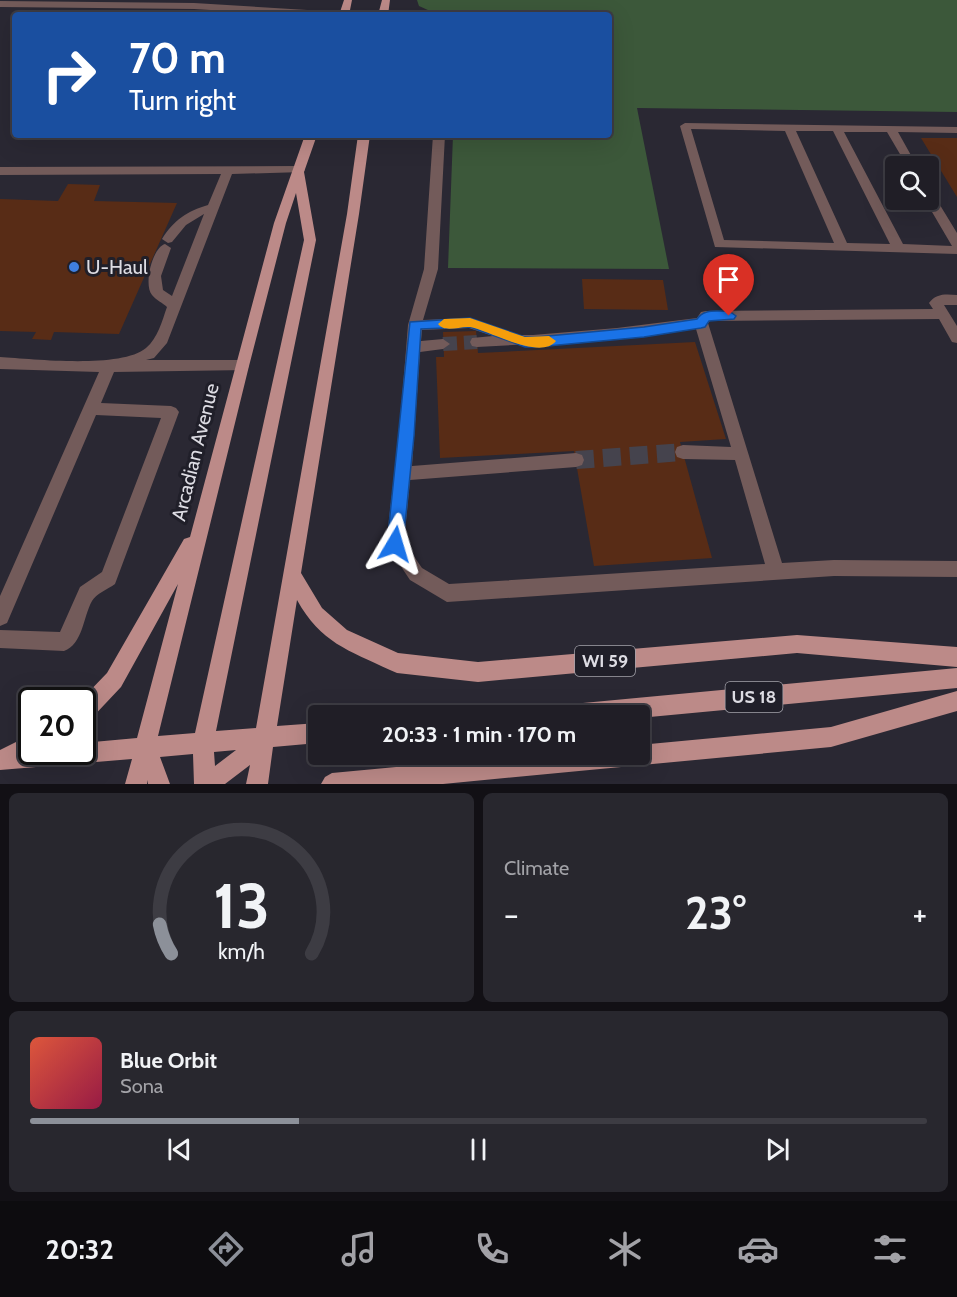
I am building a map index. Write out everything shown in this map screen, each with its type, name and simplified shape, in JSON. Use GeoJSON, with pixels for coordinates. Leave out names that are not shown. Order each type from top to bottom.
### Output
{"type":"FeatureCollection","features":[{"type":"Feature","properties":{"kind":"main road","name":"Arcadian Avenue"},"geometry":{"type":"LineString","coordinates":[[136,784],[280,223],[310,138]]}},
{"type":"Feature","properties":{"kind":"main road"},"geometry":{"type":"LineString","coordinates":[[257,784],[353,214],[364,138]]}},
{"type":"Feature","properties":{"kind":"main road"},"geometry":{"type":"LineString","coordinates":[[264,738],[234,766],[206,784],[203,744],[310,240],[299,170]]}},
{"type":"Feature","properties":{"kind":"main road"},"geometry":{"type":"LineString","coordinates":[[96,699],[114,680],[201,527]]}},
{"type":"Feature","properties":{"kind":"main road","name":"WI 59"},"geometry":{"type":"LineString","coordinates":[[292,573],[315,614],[340,638],[397,663],[478,672],[797,644],[957,657]]}},
{"type":"Feature","properties":{"kind":"main road","name":"US 18"},"geometry":{"type":"LineString","coordinates":[[650,707],[957,678]]}},
{"type":"Feature","properties":{"kind":"main road"},"geometry":{"type":"LineString","coordinates":[[332,784],[831,737],[957,701]]}},
{"type":"Feature","properties":{"kind":"main road"},"geometry":{"type":"LineString","coordinates":[[2,760],[308,734]]}},
{"type":"Feature","properties":{"kind":"main road"},"geometry":{"type":"LineString","coordinates":[[144,748],[156,769],[159,784]]}},
{"type":"Feature","properties":{"kind":"main road"},"geometry":{"type":"LineString","coordinates":[[2,760],[18,751]]}},
{"type":"Feature","properties":{"kind":"street"},"geometry":{"type":"LineString","coordinates":[[0,4],[194,6],[293,12]]}},
{"type":"Feature","properties":{"kind":"street"},"geometry":{"type":"LineString","coordinates":[[957,130],[685,126],[719,244],[957,250]]}},
{"type":"Feature","properties":{"kind":"street"},"geometry":{"type":"LineString","coordinates":[[789,128],[842,247]]}},
{"type":"Feature","properties":{"kind":"street"},"geometry":{"type":"LineString","coordinates":[[837,129],[898,249]]}},
{"type":"Feature","properties":{"kind":"street"},"geometry":{"type":"LineString","coordinates":[[891,129],[906,156]]}},
{"type":"Feature","properties":{"kind":"street"},"geometry":{"type":"LineString","coordinates":[[439,138],[431,269],[415,325],[395,544],[416,574],[447,593],[834,568],[957,569]]}},
{"type":"Feature","properties":{"kind":"street"},"geometry":{"type":"LineString","coordinates":[[109,366],[150,354],[160,343],[228,170]]}},
{"type":"Feature","properties":{"kind":"street"},"geometry":{"type":"LineString","coordinates":[[0,171],[299,170]]}},
{"type":"Feature","properties":{"kind":"street"},"geometry":{"type":"LineString","coordinates":[[174,305],[157,292],[154,276],[167,243],[184,218],[214,204]]}},
{"type":"Feature","properties":{"kind":"street"},"geometry":{"type":"LineString","coordinates":[[937,210],[957,244]]}},
{"type":"Feature","properties":{"kind":"street"},"geometry":{"type":"LineString","coordinates":[[957,300],[943,299],[936,303],[957,338]]}},
{"type":"Feature","properties":{"kind":"street"},"geometry":{"type":"LineString","coordinates":[[477,342],[525,342],[644,332],[701,323],[706,316],[942,314]]}},
{"type":"Feature","properties":{"kind":"street"},"geometry":{"type":"LineString","coordinates":[[415,325],[470,323],[525,342]]}},
{"type":"Feature","properties":{"kind":"street"},"geometry":{"type":"LineString","coordinates":[[701,323],[776,571]]}},
{"type":"Feature","properties":{"kind":"street"},"geometry":{"type":"LineString","coordinates":[[413,347],[443,344]]}},
{"type":"Feature","properties":{"kind":"street"},"geometry":{"type":"LineString","coordinates":[[0,363],[242,366]]}},
{"type":"Feature","properties":{"kind":"street"},"geometry":{"type":"LineString","coordinates":[[0,617],[109,366]]}},
{"type":"Feature","properties":{"kind":"street"},"geometry":{"type":"LineString","coordinates":[[0,639],[64,642],[70,634],[86,592],[109,578],[171,412],[91,408]]}},
{"type":"Feature","properties":{"kind":"street"},"geometry":{"type":"LineString","coordinates":[[683,452],[741,454]]}},
{"type":"Feature","properties":{"kind":"street"},"geometry":{"type":"LineString","coordinates":[[403,474],[576,460]]}},
{"type":"Feature","properties":{"kind":"green space"},"geometry":{"type":"Polygon","coordinates":[[[417,0],[957,0],[957,112],[637,108],[669,269],[448,268],[453,138],[612,138],[612,12],[432,12],[419,6],[417,0]]]}},
{"type":"Feature","properties":{"kind":"building"},"geometry":{"type":"Polygon","coordinates":[[[921,138],[957,138],[957,197],[939,168],[939,156],[932,156],[921,138]]]}},
{"type":"Feature","properties":{"kind":"building","name":"U-Haul"},"geometry":{"type":"Polygon","coordinates":[[[68,184],[100,185],[94,201],[177,203],[119,334],[54,332],[51,340],[32,339],[36,332],[0,331],[0,199],[58,201],[68,184]]]}},
{"type":"Feature","properties":{"kind":"building"},"geometry":{"type":"Polygon","coordinates":[[[582,279],[663,280],[668,310],[584,309],[582,279]]]}},
{"type":"Feature","properties":{"kind":"building"},"geometry":{"type":"Polygon","coordinates":[[[476,331],[478,353],[695,342],[726,439],[680,442],[712,558],[594,566],[574,451],[440,458],[436,357],[444,357],[443,332],[476,331]]]}},
{"type":"Feature","properties":{"kind":"tunnel"},"geometry":{"type":"LineString","coordinates":[[443,344],[477,342]]}},
{"type":"Feature","properties":{"kind":"tunnel"},"geometry":{"type":"LineString","coordinates":[[576,460],[683,452]]}},
{"type":"Feature","properties":{"kind":"slow traffic"},"geometry":{"type":"LineString","coordinates":[[444,324],[470,323],[525,342],[549,341]]}},
{"type":"Feature","properties":{"kind":"place","name":"U-Haul"},"geometry":{"type":"Point","coordinates":[74,267]}},
{"type":"Feature","properties":{"kind":"route"},"geometry":{"type":"LineString","coordinates":[[395,544],[407,436],[415,325],[470,323],[525,342],[537,342],[644,332],[701,323],[706,316],[729,316]]}}]}
